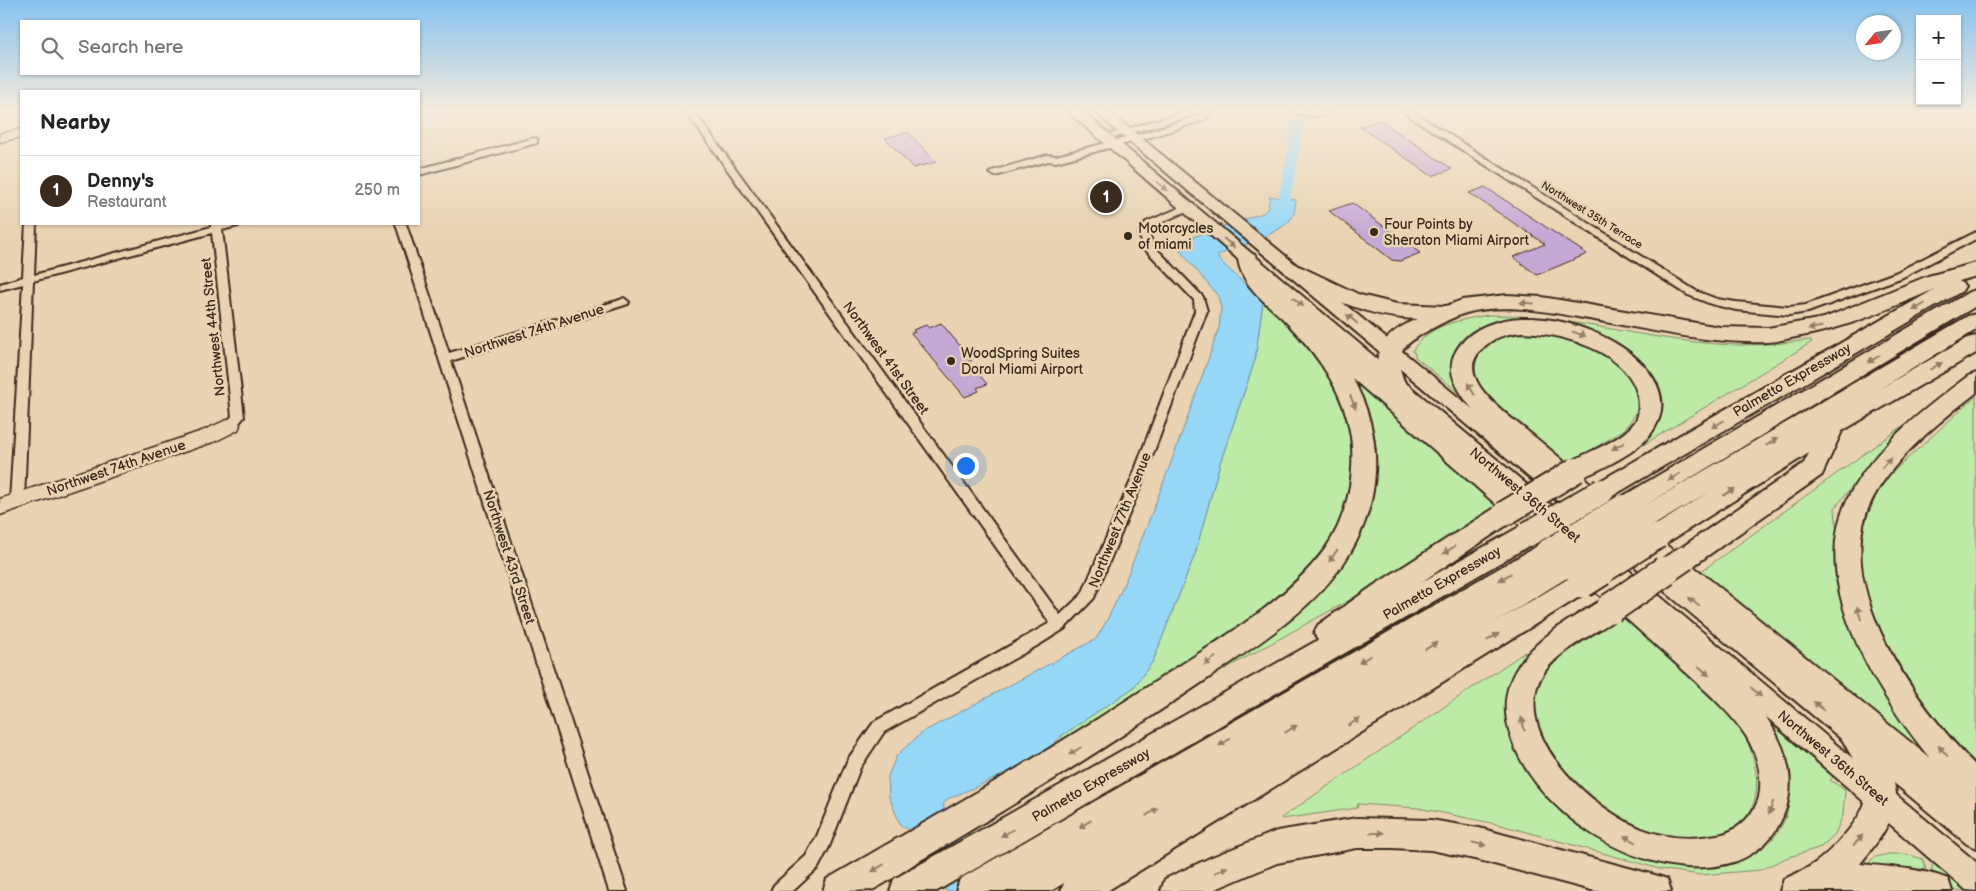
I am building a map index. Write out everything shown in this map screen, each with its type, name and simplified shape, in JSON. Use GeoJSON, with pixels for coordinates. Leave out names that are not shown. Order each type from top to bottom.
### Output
{"type":"FeatureCollection","features":[{"type":"Feature","properties":{"kind":"highway"},"geometry":{"type":"LineString","coordinates":[[1248,259],[1251,275],[1296,319],[1321,339],[1652,624],[1729,695],[1748,716],[1771,755],[1775,782],[1774,798],[1767,818],[1761,828],[1743,842],[1715,852],[1688,855],[1665,851],[1640,843],[1611,829],[1581,809],[1558,788],[1537,758],[1527,738],[1521,714],[1521,690],[1532,667],[1544,655],[1611,608],[1685,558],[1813,469],[1833,426]]}},
{"type":"Feature","properties":{"kind":"highway"},"geometry":{"type":"LineString","coordinates":[[1394,383],[1388,364],[1390,350],[1400,337],[1448,312],[1478,304],[1507,302],[1542,304],[1720,334],[1768,334],[1827,325],[1856,315],[1935,281],[1976,270]]}},
{"type":"Feature","properties":{"kind":"highway"},"geometry":{"type":"LineString","coordinates":[[1294,271],[1339,294],[1371,306],[1403,311],[1448,312]]}},
{"type":"Feature","properties":{"kind":"highway","name":"Palmetto Expressway"},"geometry":{"type":"LineString","coordinates":[[1077,891],[1555,559],[1602,491],[1976,274]]}},
{"type":"Feature","properties":{"kind":"highway"},"geometry":{"type":"LineString","coordinates":[[1640,522],[1976,298]]}},
{"type":"Feature","properties":{"kind":"highway"},"geometry":{"type":"LineString","coordinates":[[839,891],[1087,743],[1242,639],[1298,596],[1336,553],[1353,521],[1362,492],[1363,437],[1356,409],[1342,380],[1329,360],[1296,319]]}},
{"type":"Feature","properties":{"kind":"highway"},"geometry":{"type":"LineString","coordinates":[[994,887],[1555,559],[1640,522],[1976,321]]}},
{"type":"Feature","properties":{"kind":"highway"},"geometry":{"type":"LineString","coordinates":[[1231,704],[1382,594],[1504,514],[1576,470],[1630,440],[1644,427],[1651,411],[1650,396],[1644,381],[1618,354],[1581,334],[1541,325],[1502,327],[1486,334],[1464,354],[1462,366],[1464,377],[1482,406],[1976,815]]}},
{"type":"Feature","properties":{"kind":"highway","name":"Palmetto Expressway"},"geometry":{"type":"LineString","coordinates":[[920,883],[1231,704],[1640,522],[1833,426],[1976,343]]}},
{"type":"Feature","properties":{"kind":"highway"},"geometry":{"type":"LineString","coordinates":[[1976,381],[1931,418],[1892,456],[1874,478],[1859,499],[1850,524],[1847,553],[1852,589],[1863,628],[1882,666],[1933,740],[1976,787]]}},
{"type":"Feature","properties":{"kind":"highway"},"geometry":{"type":"LineString","coordinates":[[1796,891],[1824,876],[1874,821],[1881,798],[1875,774],[1856,737]]}},
{"type":"Feature","properties":{"kind":"highway"},"geometry":{"type":"LineString","coordinates":[[1177,891],[1223,868],[1277,846],[1357,834],[1392,833],[1431,835],[1479,844],[1655,891]]}},
{"type":"Feature","properties":{"kind":"highway"},"geometry":{"type":"LineString","coordinates":[[1824,876],[1918,886],[1936,891]]}},
{"type":"Feature","properties":{"kind":"main road","name":"Northwest 36th Street"},"geometry":{"type":"LineString","coordinates":[[1122,152],[1976,880]]}},
{"type":"Feature","properties":{"kind":"main road","name":"Northwest 36th Street"},"geometry":{"type":"LineString","coordinates":[[1149,152],[1976,835]]}},
{"type":"Feature","properties":{"kind":"street"},"geometry":{"type":"LineString","coordinates":[[420,172],[497,152]]}},
{"type":"Feature","properties":{"kind":"street","name":"Northwest 41st Street"},"geometry":{"type":"LineString","coordinates":[[719,152],[1059,625]]}},
{"type":"Feature","properties":{"kind":"street"},"geometry":{"type":"LineString","coordinates":[[995,173],[1075,152]]}},
{"type":"Feature","properties":{"kind":"street","name":"Northwest 35th Terrace"},"geometry":{"type":"LineString","coordinates":[[1470,152],[1692,292],[1715,302],[1736,306],[1789,311],[1808,308],[1899,275],[1976,235]]}},
{"type":"Feature","properties":{"kind":"street","name":"Northwest 77th Avenue"},"geometry":{"type":"LineString","coordinates":[[780,891],[812,862],[824,841],[854,764],[879,727],[1059,625],[1087,598],[1136,483],[1201,311],[1199,299],[1148,246],[1144,234],[1150,224],[1188,208]]}},
{"type":"Feature","properties":{"kind":"street"},"geometry":{"type":"LineString","coordinates":[[8,504],[30,279],[31,225]]}},
{"type":"Feature","properties":{"kind":"street","name":"Northwest 43rd Street"},"geometry":{"type":"LineString","coordinates":[[401,225],[618,891]]}},
{"type":"Feature","properties":{"kind":"street"},"geometry":{"type":"LineString","coordinates":[[0,287],[216,226]]}},
{"type":"Feature","properties":{"kind":"street","name":"Northwest 44th Street"},"geometry":{"type":"LineString","coordinates":[[216,226],[238,417],[231,425]]}},
{"type":"Feature","properties":{"kind":"street","name":"Northwest 74th Avenue"},"geometry":{"type":"LineString","coordinates":[[444,359],[624,302]]}},
{"type":"Feature","properties":{"kind":"street","name":"Northwest 74th Avenue"},"geometry":{"type":"LineString","coordinates":[[8,504],[209,436],[231,425]]}},
{"type":"Feature","properties":{"kind":"green space"},"geometry":{"type":"Polygon","coordinates":[[[1263,301],[1295,332],[1323,366],[1338,391],[1347,413],[1353,458],[1351,481],[1346,503],[1338,524],[1314,564],[1284,593],[1182,666],[1065,742],[1061,736],[1133,688],[1153,661],[1195,554],[1220,463],[1255,360],[1263,301]]]}},
{"type":"Feature","properties":{"kind":"green space"},"geometry":{"type":"Polygon","coordinates":[[[1489,315],[1521,316],[1584,324],[1677,340],[1709,343],[1757,345],[1809,340],[1812,342],[1643,445],[1641,443],[1653,429],[1659,417],[1659,403],[1654,385],[1560,323],[1542,319],[1507,319],[1490,323],[1474,330],[1461,340],[1454,353],[1452,370],[1462,395],[1415,357],[1415,353],[1412,352],[1426,335],[1436,329],[1456,322],[1489,315]]]}},
{"type":"Feature","properties":{"kind":"green space"},"geometry":{"type":"Polygon","coordinates":[[[1542,330],[1582,342],[1607,355],[1627,374],[1634,387],[1636,396],[1638,410],[1625,429],[1566,466],[1497,409],[1480,389],[1475,377],[1476,364],[1482,348],[1496,337],[1514,332],[1542,330]]]}},
{"type":"Feature","properties":{"kind":"green space"},"geometry":{"type":"Polygon","coordinates":[[[1347,373],[1503,505],[1362,593],[1225,669],[1222,666],[1295,613],[1316,594],[1335,574],[1352,550],[1364,524],[1374,481],[1377,462],[1376,450],[1367,417],[1347,373]]]}},
{"type":"Feature","properties":{"kind":"green space"},"geometry":{"type":"Polygon","coordinates":[[[1976,396],[1976,768],[1922,706],[1888,655],[1864,593],[1859,536],[1882,482],[1976,396]]]}},
{"type":"Feature","properties":{"kind":"green space"},"geometry":{"type":"Polygon","coordinates":[[[1915,417],[1922,419],[1878,453],[1835,508],[1841,589],[1948,778],[1696,575],[1915,417]]]}},
{"type":"Feature","properties":{"kind":"green space"},"geometry":{"type":"Polygon","coordinates":[[[1627,613],[1739,722],[1752,755],[1756,773],[1756,789],[1753,804],[1745,818],[1732,829],[1704,838],[1677,839],[1650,834],[1633,827],[1603,810],[1566,781],[1556,768],[1542,740],[1536,721],[1535,701],[1536,691],[1545,673],[1560,658],[1627,613]]]}},
{"type":"Feature","properties":{"kind":"green space"},"geometry":{"type":"Polygon","coordinates":[[[1525,652],[1527,654],[1508,687],[1509,720],[1654,860],[1684,867],[1716,867],[1748,857],[1762,849],[1773,838],[1782,825],[1788,809],[1788,782],[1757,712],[1833,777],[1830,780],[1845,790],[1843,815],[1835,834],[1821,847],[1786,858],[1760,870],[1700,875],[1660,869],[1501,825],[1419,808],[1358,804],[1357,808],[1281,818],[1525,652]]]}},
{"type":"Feature","properties":{"kind":"green space"},"geometry":{"type":"Polygon","coordinates":[[[1889,854],[1905,854],[1923,859],[1926,869],[1911,870],[1870,866],[1870,861],[1876,857],[1889,854]]]}},
{"type":"Feature","properties":{"kind":"green space"},"geometry":{"type":"Polygon","coordinates":[[[1932,863],[1944,870],[1969,891],[1957,891],[1920,875],[1932,873],[1932,863]]]}},
{"type":"Feature","properties":{"kind":"water"},"geometry":{"type":"Polygon","coordinates":[[[1270,196],[1296,200],[1294,214],[1288,222],[1270,234],[1218,255],[1219,260],[1263,301],[1255,360],[1220,463],[1195,554],[1153,661],[1133,688],[1061,736],[1039,755],[1008,772],[947,799],[943,805],[946,814],[992,891],[946,891],[914,831],[901,826],[889,797],[888,776],[897,755],[923,732],[1096,639],[1118,599],[1193,403],[1219,328],[1221,308],[1218,296],[1182,253],[1178,245],[1181,241],[1263,213],[1268,208],[1270,196]]]}},
{"type":"Feature","properties":{"kind":"building"},"geometry":{"type":"Polygon","coordinates":[[[898,152],[926,152],[936,162],[913,168],[898,152]]]}},
{"type":"Feature","properties":{"kind":"building"},"geometry":{"type":"Polygon","coordinates":[[[1396,152],[1426,152],[1452,169],[1432,176],[1396,152]]]}},
{"type":"Feature","properties":{"kind":"building"},"geometry":{"type":"Polygon","coordinates":[[[1485,187],[1587,254],[1537,275],[1513,257],[1545,244],[1469,193],[1485,187]]]}},
{"type":"Feature","properties":{"kind":"building","name":"Four Points by Sheraton Miami Airport"},"geometry":{"type":"Polygon","coordinates":[[[1352,203],[1420,253],[1400,261],[1392,260],[1329,211],[1352,203]]]}},
{"type":"Feature","properties":{"kind":"building","name":"WoodSpring Suites Doral Miami Airport"},"geometry":{"type":"Polygon","coordinates":[[[941,323],[972,360],[968,362],[987,384],[977,388],[979,391],[965,397],[911,333],[915,332],[913,330],[926,325],[929,328],[941,323]]]}},
{"type":"Feature","properties":{"kind":"waterway"},"geometry":{"type":"LineString","coordinates":[[1281,215],[1294,152]]}},
{"type":"Feature","properties":{"kind":"place","name":"Denny's"},"geometry":{"type":"Point","coordinates":[1106,197]}},
{"type":"Feature","properties":{"kind":"place","name":"Four Points by Sheraton Miami Airport"},"geometry":{"type":"Point","coordinates":[1374,232]}},
{"type":"Feature","properties":{"kind":"place","name":"Motorcycles of miami"},"geometry":{"type":"Point","coordinates":[1128,236]}},
{"type":"Feature","properties":{"kind":"place","name":"WoodSpring Suites Doral Miami Airport"},"geometry":{"type":"Point","coordinates":[951,361]}}]}
